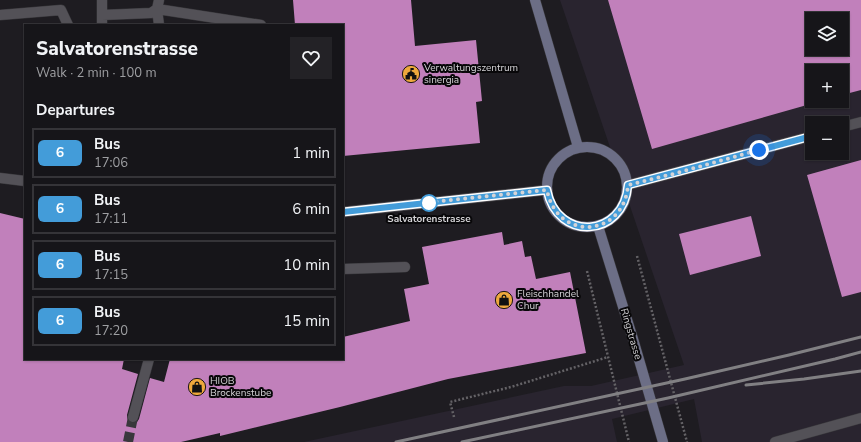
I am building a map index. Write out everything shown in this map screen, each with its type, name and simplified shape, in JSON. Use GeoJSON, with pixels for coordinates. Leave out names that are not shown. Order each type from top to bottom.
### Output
{"type":"FeatureCollection","features":[{"type":"Feature","properties":{"kind":"main road"},"geometry":{"type":"LineString","coordinates":[[535,0],[578,148]]}},
{"type":"Feature","properties":{"kind":"main road"},"geometry":{"type":"LineString","coordinates":[[588,146],[607,152],[615,158],[624,170],[628,185],[624,203],[620,211],[614,217],[598,226],[580,227],[564,220],[552,207],[547,190],[547,180],[554,163],[561,156],[578,148],[588,146]]}},
{"type":"Feature","properties":{"kind":"main road","name":"Ringstrasse"},"geometry":{"type":"LineString","coordinates":[[598,226],[631,331],[663,442]]}},
{"type":"Feature","properties":{"kind":"street"},"geometry":{"type":"LineString","coordinates":[[102,0],[102,20],[151,12],[158,4]]}},
{"type":"Feature","properties":{"kind":"street"},"geometry":{"type":"LineString","coordinates":[[158,4],[159,24]]}},
{"type":"Feature","properties":{"kind":"street"},"geometry":{"type":"LineString","coordinates":[[158,4],[256,24]]}},
{"type":"Feature","properties":{"kind":"street"},"geometry":{"type":"LineString","coordinates":[[0,15],[61,10],[68,24]]}},
{"type":"Feature","properties":{"kind":"street"},"geometry":{"type":"LineString","coordinates":[[849,125],[861,122]]}},
{"type":"Feature","properties":{"kind":"street"},"geometry":{"type":"LineString","coordinates":[[628,185],[805,138]]}},
{"type":"Feature","properties":{"kind":"street"},"geometry":{"type":"LineString","coordinates":[[0,178],[24,181]]}},
{"type":"Feature","properties":{"kind":"street"},"geometry":{"type":"LineString","coordinates":[[344,212],[547,190]]}},
{"type":"Feature","properties":{"kind":"street"},"geometry":{"type":"LineString","coordinates":[[344,269],[405,267]]}},
{"type":"Feature","properties":{"kind":"street"},"geometry":{"type":"LineString","coordinates":[[133,418],[149,360]]}},
{"type":"Feature","properties":{"kind":"street"},"geometry":{"type":"LineString","coordinates":[[775,442],[861,418]]}},
{"type":"Feature","properties":{"kind":"path"},"geometry":{"type":"LineString","coordinates":[[637,256],[687,442]]}},
{"type":"Feature","properties":{"kind":"path"},"geometry":{"type":"LineString","coordinates":[[586,271],[629,442]]}},
{"type":"Feature","properties":{"kind":"path"},"geometry":{"type":"LineString","coordinates":[[454,417],[450,402],[511,387],[608,357]]}},
{"type":"Feature","properties":{"kind":"shaded area"},"geometry":{"type":"Polygon","coordinates":[[[560,0],[861,0],[861,442],[702,442],[694,399],[612,419],[617,442],[304,442],[564,386],[591,386],[684,365],[560,0]]]}},
{"type":"Feature","properties":{"kind":"building","name":"Verwaltungszentrum sinergia"},"geometry":{"type":"Polygon","coordinates":[[[293,0],[411,0],[415,46],[476,40],[482,101],[476,102],[480,143],[344,156],[344,24],[295,24],[293,0]]]}},
{"type":"Feature","properties":{"kind":"building"},"geometry":{"type":"Polygon","coordinates":[[[608,0],[861,0],[861,90],[849,93],[849,64],[805,64],[805,106],[652,149],[608,0]]]}},
{"type":"Feature","properties":{"kind":"building"},"geometry":{"type":"Polygon","coordinates":[[[861,160],[861,292],[842,297],[807,175],[861,160]]]}},
{"type":"Feature","properties":{"kind":"building"},"geometry":{"type":"Polygon","coordinates":[[[0,213],[24,219],[24,360],[124,360],[122,369],[138,374],[127,415],[128,421],[132,423],[137,422],[139,419],[150,378],[164,382],[170,360],[344,360],[344,337],[410,321],[404,289],[429,284],[422,247],[502,232],[504,245],[522,241],[525,257],[531,256],[536,279],[570,272],[586,353],[448,379],[220,436],[220,433],[181,442],[0,442],[0,213]]]}},
{"type":"Feature","properties":{"kind":"building"},"geometry":{"type":"Polygon","coordinates":[[[751,216],[761,256],[690,275],[679,234],[751,216]]]}},
{"type":"Feature","properties":{"kind":"tunnel"},"geometry":{"type":"LineString","coordinates":[[128,442],[133,417]]}},
{"type":"Feature","properties":{"kind":"railway"},"geometry":{"type":"LineString","coordinates":[[396,442],[685,379],[861,337]]}},
{"type":"Feature","properties":{"kind":"railway"},"geometry":{"type":"LineString","coordinates":[[462,442],[668,398],[861,352]]}},
{"type":"Feature","properties":{"kind":"railway"},"geometry":{"type":"LineString","coordinates":[[746,385],[861,371]]}},
{"type":"Feature","properties":{"kind":"bus line","name":"6"},"geometry":{"type":"LineString","coordinates":[[344,212],[547,190],[552,207],[564,220],[580,227],[598,226],[614,217],[620,211],[627,194],[628,185],[805,138]]}},
{"type":"Feature","properties":{"kind":"place","name":"Verwaltungszentrum sinergia"},"geometry":{"type":"Point","coordinates":[411,74]}},
{"type":"Feature","properties":{"kind":"place","name":"Salvatorenstrasse"},"geometry":{"type":"Point","coordinates":[429,203]}},
{"type":"Feature","properties":{"kind":"place","name":"Fleischhandel Chur"},"geometry":{"type":"Point","coordinates":[504,300]}},
{"type":"Feature","properties":{"kind":"place","name":"HIOB Brockenstube"},"geometry":{"type":"Point","coordinates":[197,387]}},
{"type":"Feature","properties":{"kind":"route"},"geometry":{"type":"LineString","coordinates":[[429,203],[422,203],[547,190],[552,207],[564,220],[580,227],[598,226],[614,217],[620,211],[627,194],[628,185],[759,150]]}}]}
